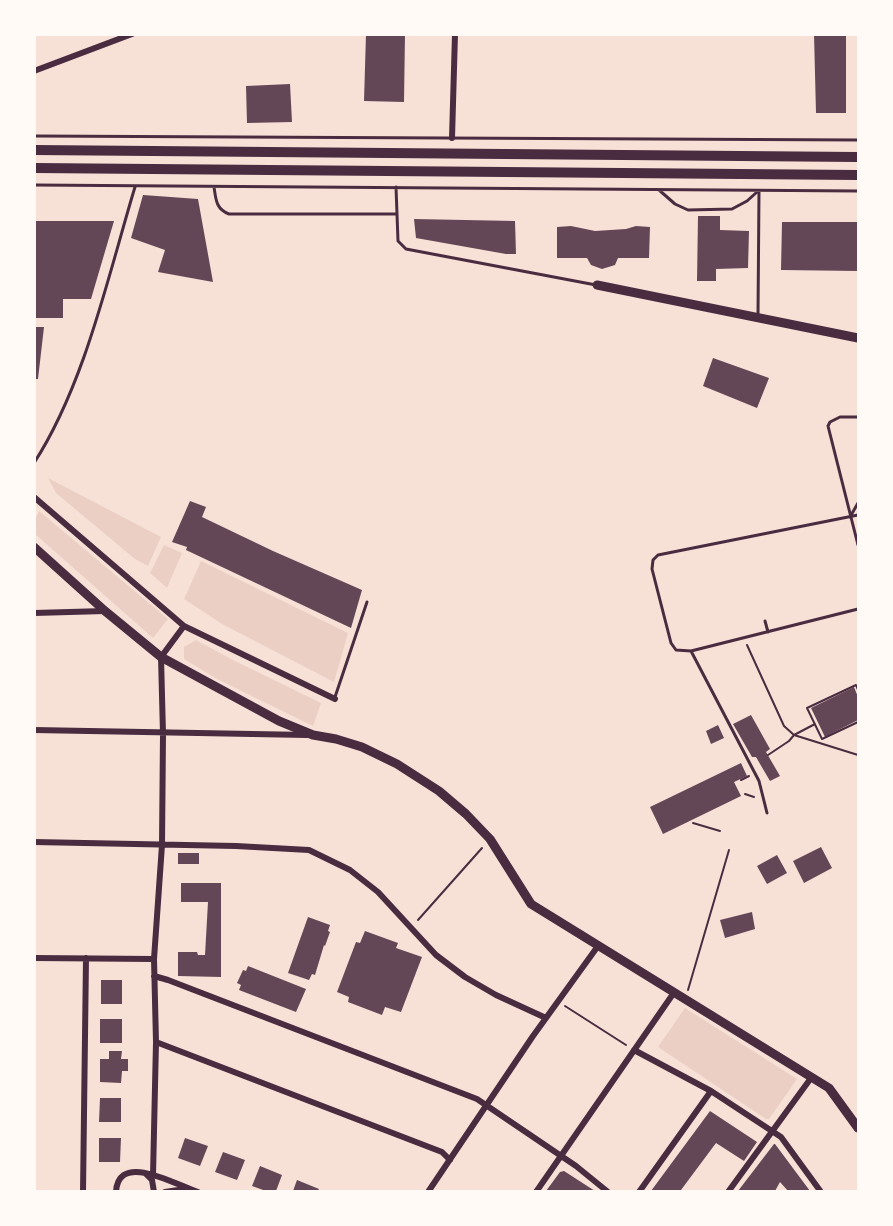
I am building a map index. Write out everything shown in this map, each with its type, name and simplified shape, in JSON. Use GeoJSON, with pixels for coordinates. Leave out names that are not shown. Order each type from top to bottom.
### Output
{"type":"FeatureCollection","features":[{"type":"Feature","properties":{"kind":"highway"},"geometry":{"type":"LineString","coordinates":[[34,150],[858,157]]}},
{"type":"Feature","properties":{"kind":"highway"},"geometry":{"type":"LineString","coordinates":[[34,168],[858,175]]}},
{"type":"Feature","properties":{"kind":"main road"},"geometry":{"type":"LineString","coordinates":[[597,285],[858,338]]}},
{"type":"Feature","properties":{"kind":"main road"},"geometry":{"type":"LineString","coordinates":[[34,548],[161,657],[279,721],[313,735],[362,747],[397,764],[439,791],[466,814],[489,839],[531,904],[673,994],[685,998],[829,1088],[858,1128]]}},
{"type":"Feature","properties":{"kind":"street"},"geometry":{"type":"LineString","coordinates":[[34,71],[132,34]]}},
{"type":"Feature","properties":{"kind":"street"},"geometry":{"type":"LineString","coordinates":[[452,138],[455,34]]}},
{"type":"Feature","properties":{"kind":"street"},"geometry":{"type":"LineString","coordinates":[[34,497],[184,626],[335,699]]}},
{"type":"Feature","properties":{"kind":"street"},"geometry":{"type":"LineString","coordinates":[[34,613],[105,611]]}},
{"type":"Feature","properties":{"kind":"street"},"geometry":{"type":"LineString","coordinates":[[154,1191],[149,1175],[156,1042],[154,959],[162,845],[161,657],[184,626]]}},
{"type":"Feature","properties":{"kind":"street"},"geometry":{"type":"LineString","coordinates":[[34,730],[313,735]]}},
{"type":"Feature","properties":{"kind":"street"},"geometry":{"type":"LineString","coordinates":[[34,842],[289,847],[309,850],[350,870],[378,892],[435,955],[465,977],[496,995],[546,1018]]}},
{"type":"Feature","properties":{"kind":"street"},"geometry":{"type":"LineString","coordinates":[[428,1191],[557,1001],[598,945]]}},
{"type":"Feature","properties":{"kind":"street"},"geometry":{"type":"LineString","coordinates":[[34,958],[154,959]]}},
{"type":"Feature","properties":{"kind":"street"},"geometry":{"type":"LineString","coordinates":[[83,1191],[86,958]]}},
{"type":"Feature","properties":{"kind":"street"},"geometry":{"type":"LineString","coordinates":[[154,976],[477,1099],[561,1155],[608,1191]]}},
{"type":"Feature","properties":{"kind":"street"},"geometry":{"type":"LineString","coordinates":[[536,1191],[673,994]]}},
{"type":"Feature","properties":{"kind":"street"},"geometry":{"type":"LineString","coordinates":[[156,1042],[442,1152],[450,1160]]}},
{"type":"Feature","properties":{"kind":"street"},"geometry":{"type":"LineString","coordinates":[[634,1050],[711,1091],[781,1137],[821,1191]]}},
{"type":"Feature","properties":{"kind":"street"},"geometry":{"type":"LineString","coordinates":[[728,1191],[811,1078]]}},
{"type":"Feature","properties":{"kind":"street"},"geometry":{"type":"LineString","coordinates":[[639,1191],[711,1091]]}},
{"type":"Feature","properties":{"kind":"street"},"geometry":{"type":"LineString","coordinates":[[115,1191],[118,1181],[124,1174],[137,1171],[198,1191]]}},
{"type":"Feature","properties":{"kind":"street"},"geometry":{"type":"LineString","coordinates":[[165,1191],[187,1189]]}},
{"type":"Feature","properties":{"kind":"lane"},"geometry":{"type":"LineString","coordinates":[[34,136],[858,140]]}},
{"type":"Feature","properties":{"kind":"lane"},"geometry":{"type":"LineString","coordinates":[[34,185],[858,191]]}},
{"type":"Feature","properties":{"kind":"lane"},"geometry":{"type":"LineString","coordinates":[[34,463],[47,443],[81,366],[135,186]]}},
{"type":"Feature","properties":{"kind":"lane"},"geometry":{"type":"LineString","coordinates":[[214,187],[217,204],[221,211],[230,214],[396,214]]}},
{"type":"Feature","properties":{"kind":"lane"},"geometry":{"type":"LineString","coordinates":[[396,187],[398,241],[406,249],[597,285]]}},
{"type":"Feature","properties":{"kind":"lane"},"geometry":{"type":"LineString","coordinates":[[657,189],[675,204],[688,210],[732,209],[759,191]]}},
{"type":"Feature","properties":{"kind":"lane"},"geometry":{"type":"LineString","coordinates":[[758,317],[759,191]]}},
{"type":"Feature","properties":{"kind":"lane"},"geometry":{"type":"LineString","coordinates":[[858,417],[840,417],[830,422],[828,426],[858,544]]}},
{"type":"Feature","properties":{"kind":"lane"},"geometry":{"type":"LineString","coordinates":[[850,517],[858,503]]}},
{"type":"Feature","properties":{"kind":"lane"},"geometry":{"type":"LineString","coordinates":[[858,515],[658,555],[653,561],[652,569],[671,643],[676,650],[691,651],[858,609]]}},
{"type":"Feature","properties":{"kind":"lane"},"geometry":{"type":"LineString","coordinates":[[335,699],[367,602]]}},
{"type":"Feature","properties":{"kind":"lane"},"geometry":{"type":"LineString","coordinates":[[765,621],[768,632]]}},
{"type":"Feature","properties":{"kind":"lane"},"geometry":{"type":"LineString","coordinates":[[691,651],[759,781],[767,813]]}},
{"type":"Feature","properties":{"kind":"path"},"geometry":{"type":"LineString","coordinates":[[744,638],[784,726],[794,735],[858,755]]}},
{"type":"Feature","properties":{"kind":"path"},"geometry":{"type":"LineString","coordinates":[[858,690],[856,685],[807,708],[822,739],[858,722]]}},
{"type":"Feature","properties":{"kind":"path"},"geometry":{"type":"LineString","coordinates":[[768,755],[794,735],[815,724]]}},
{"type":"Feature","properties":{"kind":"path"},"geometry":{"type":"LineString","coordinates":[[693,823],[720,831]]}},
{"type":"Feature","properties":{"kind":"path"},"geometry":{"type":"LineString","coordinates":[[411,928],[489,839]]}},
{"type":"Feature","properties":{"kind":"path"},"geometry":{"type":"LineString","coordinates":[[685,998],[729,850]]}},
{"type":"Feature","properties":{"kind":"path"},"geometry":{"type":"LineString","coordinates":[[557,1001],[634,1050]]}},
{"type":"Feature","properties":{"kind":"shaded area"},"geometry":{"type":"Polygon","coordinates":[[[48,478],[161,537],[148,566],[135,559],[56,493],[48,478]]]}},
{"type":"Feature","properties":{"kind":"shaded area"},"geometry":{"type":"Polygon","coordinates":[[[39,511],[168,619],[153,638],[35,534],[35,520],[39,511]]]}},
{"type":"Feature","properties":{"kind":"shaded area"},"geometry":{"type":"Polygon","coordinates":[[[164,545],[182,553],[167,588],[150,573],[164,545]]]}},
{"type":"Feature","properties":{"kind":"shaded area"},"geometry":{"type":"Polygon","coordinates":[[[201,561],[348,633],[334,682],[222,624],[184,599],[201,561]]]}},
{"type":"Feature","properties":{"kind":"shaded area"},"geometry":{"type":"Polygon","coordinates":[[[196,640],[321,703],[313,726],[217,679],[184,659],[184,647],[196,640]]]}},
{"type":"Feature","properties":{"kind":"shaded area"},"geometry":{"type":"Polygon","coordinates":[[[685,1008],[797,1079],[769,1119],[658,1047],[685,1008]]]}},
{"type":"Feature","properties":{"kind":"building"},"geometry":{"type":"Polygon","coordinates":[[[366,34],[405,34],[404,102],[364,101],[366,34]]]}},
{"type":"Feature","properties":{"kind":"building"},"geometry":{"type":"Polygon","coordinates":[[[814,34],[846,34],[846,113],[816,113],[814,34]]]}},
{"type":"Feature","properties":{"kind":"building"},"geometry":{"type":"Polygon","coordinates":[[[290,84],[292,122],[247,123],[246,86],[290,84]]]}},
{"type":"Feature","properties":{"kind":"building"},"geometry":{"type":"Polygon","coordinates":[[[143,195],[198,199],[213,282],[158,272],[165,250],[131,238],[143,195]]]}},
{"type":"Feature","properties":{"kind":"building"},"geometry":{"type":"Polygon","coordinates":[[[698,216],[720,216],[720,230],[749,231],[748,268],[716,269],[716,281],[697,281],[698,216]]]}},
{"type":"Feature","properties":{"kind":"building"},"geometry":{"type":"Polygon","coordinates":[[[414,219],[515,221],[516,254],[416,238],[414,219]]]}},
{"type":"Feature","properties":{"kind":"building"},"geometry":{"type":"Polygon","coordinates":[[[34,221],[114,221],[91,299],[63,299],[63,318],[34,318],[34,221]]]}},
{"type":"Feature","properties":{"kind":"building"},"geometry":{"type":"Polygon","coordinates":[[[782,222],[858,222],[858,271],[781,270],[782,222]]]}},
{"type":"Feature","properties":{"kind":"building"},"geometry":{"type":"Polygon","coordinates":[[[571,226],[595,231],[636,226],[650,227],[649,258],[618,258],[615,265],[602,269],[591,265],[587,258],[557,258],[557,227],[571,226]]]}},
{"type":"Feature","properties":{"kind":"building"},"geometry":{"type":"Polygon","coordinates":[[[34,327],[44,327],[38,379],[34,379],[34,327]]]}},
{"type":"Feature","properties":{"kind":"building"},"geometry":{"type":"Polygon","coordinates":[[[713,358],[769,378],[757,408],[703,386],[713,358]]]}},
{"type":"Feature","properties":{"kind":"building"},"geometry":{"type":"Polygon","coordinates":[[[190,501],[206,507],[202,517],[362,590],[351,628],[186,550],[187,547],[172,542],[190,501]]]}},
{"type":"Feature","properties":{"kind":"building"},"geometry":{"type":"Polygon","coordinates":[[[854,687],[858,697],[858,720],[825,737],[811,708],[854,687]]]}},
{"type":"Feature","properties":{"kind":"building"},"geometry":{"type":"Polygon","coordinates":[[[751,715],[770,749],[766,752],[780,776],[770,781],[756,757],[752,757],[733,724],[751,715]]]}},
{"type":"Feature","properties":{"kind":"building"},"geometry":{"type":"Polygon","coordinates":[[[718,725],[724,738],[711,744],[706,731],[718,725]]]}},
{"type":"Feature","properties":{"kind":"building"},"geometry":{"type":"Polygon","coordinates":[[[741,763],[747,776],[734,782],[741,796],[663,834],[650,807],[741,763]]]}},
{"type":"Feature","properties":{"kind":"building"},"geometry":{"type":"Polygon","coordinates":[[[821,847],[832,868],[804,883],[793,861],[821,847]]]}},
{"type":"Feature","properties":{"kind":"building"},"geometry":{"type":"Polygon","coordinates":[[[178,853],[199,853],[199,864],[178,864],[178,853]]]}},
{"type":"Feature","properties":{"kind":"building"},"geometry":{"type":"Polygon","coordinates":[[[777,855],[787,873],[767,884],[757,866],[777,855]]]}},
{"type":"Feature","properties":{"kind":"building"},"geometry":{"type":"Polygon","coordinates":[[[181,883],[221,883],[221,977],[178,976],[178,952],[197,952],[198,955],[205,955],[208,902],[181,902],[181,883]]]}},
{"type":"Feature","properties":{"kind":"building"},"geometry":{"type":"Polygon","coordinates":[[[752,912],[755,929],[725,938],[720,920],[752,912]]]}},
{"type":"Feature","properties":{"kind":"building"},"geometry":{"type":"Polygon","coordinates":[[[308,917],[330,925],[328,931],[330,932],[315,975],[312,974],[309,980],[288,973],[308,917]]]}},
{"type":"Feature","properties":{"kind":"building"},"geometry":{"type":"Polygon","coordinates":[[[365,931],[398,943],[396,948],[422,957],[401,1012],[385,1007],[382,1015],[348,1002],[349,997],[337,992],[356,942],[360,943],[365,931]]]}},
{"type":"Feature","properties":{"kind":"building"},"geometry":{"type":"Polygon","coordinates":[[[248,966],[306,989],[296,1012],[239,990],[241,985],[237,983],[243,970],[246,971],[248,966]]]}},
{"type":"Feature","properties":{"kind":"building"},"geometry":{"type":"Polygon","coordinates":[[[101,980],[122,980],[122,1004],[101,1004],[101,980]]]}},
{"type":"Feature","properties":{"kind":"building"},"geometry":{"type":"Polygon","coordinates":[[[100,1019],[122,1019],[122,1043],[100,1043],[100,1019]]]}},
{"type":"Feature","properties":{"kind":"building"},"geometry":{"type":"Polygon","coordinates":[[[109,1051],[122,1051],[121,1059],[128,1059],[128,1071],[122,1071],[121,1083],[100,1082],[100,1059],[109,1059],[109,1051]]]}},
{"type":"Feature","properties":{"kind":"building"},"geometry":{"type":"Polygon","coordinates":[[[100,1098],[121,1098],[121,1122],[99,1122],[100,1098]]]}},
{"type":"Feature","properties":{"kind":"building"},"geometry":{"type":"Polygon","coordinates":[[[710,1111],[757,1142],[744,1161],[716,1143],[681,1190],[683,1191],[651,1191],[710,1111]]]}},
{"type":"Feature","properties":{"kind":"building"},"geometry":{"type":"Polygon","coordinates":[[[99,1138],[121,1138],[120,1162],[99,1162],[99,1138]]]}},
{"type":"Feature","properties":{"kind":"building"},"geometry":{"type":"Polygon","coordinates":[[[185,1138],[208,1146],[200,1166],[178,1158],[185,1138]]]}},
{"type":"Feature","properties":{"kind":"building"},"geometry":{"type":"Polygon","coordinates":[[[774,1144],[810,1191],[788,1191],[780,1182],[775,1191],[738,1191],[774,1144]]]}},
{"type":"Feature","properties":{"kind":"building"},"geometry":{"type":"Polygon","coordinates":[[[223,1152],[245,1160],[237,1180],[215,1172],[223,1152]]]}},
{"type":"Feature","properties":{"kind":"building"},"geometry":{"type":"Polygon","coordinates":[[[260,1166],[282,1175],[276,1191],[266,1191],[252,1186],[260,1166]]]}},
{"type":"Feature","properties":{"kind":"building"},"geometry":{"type":"Polygon","coordinates":[[[564,1171],[595,1191],[546,1191],[560,1172],[564,1171]]]}},
{"type":"Feature","properties":{"kind":"building"},"geometry":{"type":"Polygon","coordinates":[[[297,1180],[319,1189],[318,1191],[293,1191],[297,1180]]]}}]}
